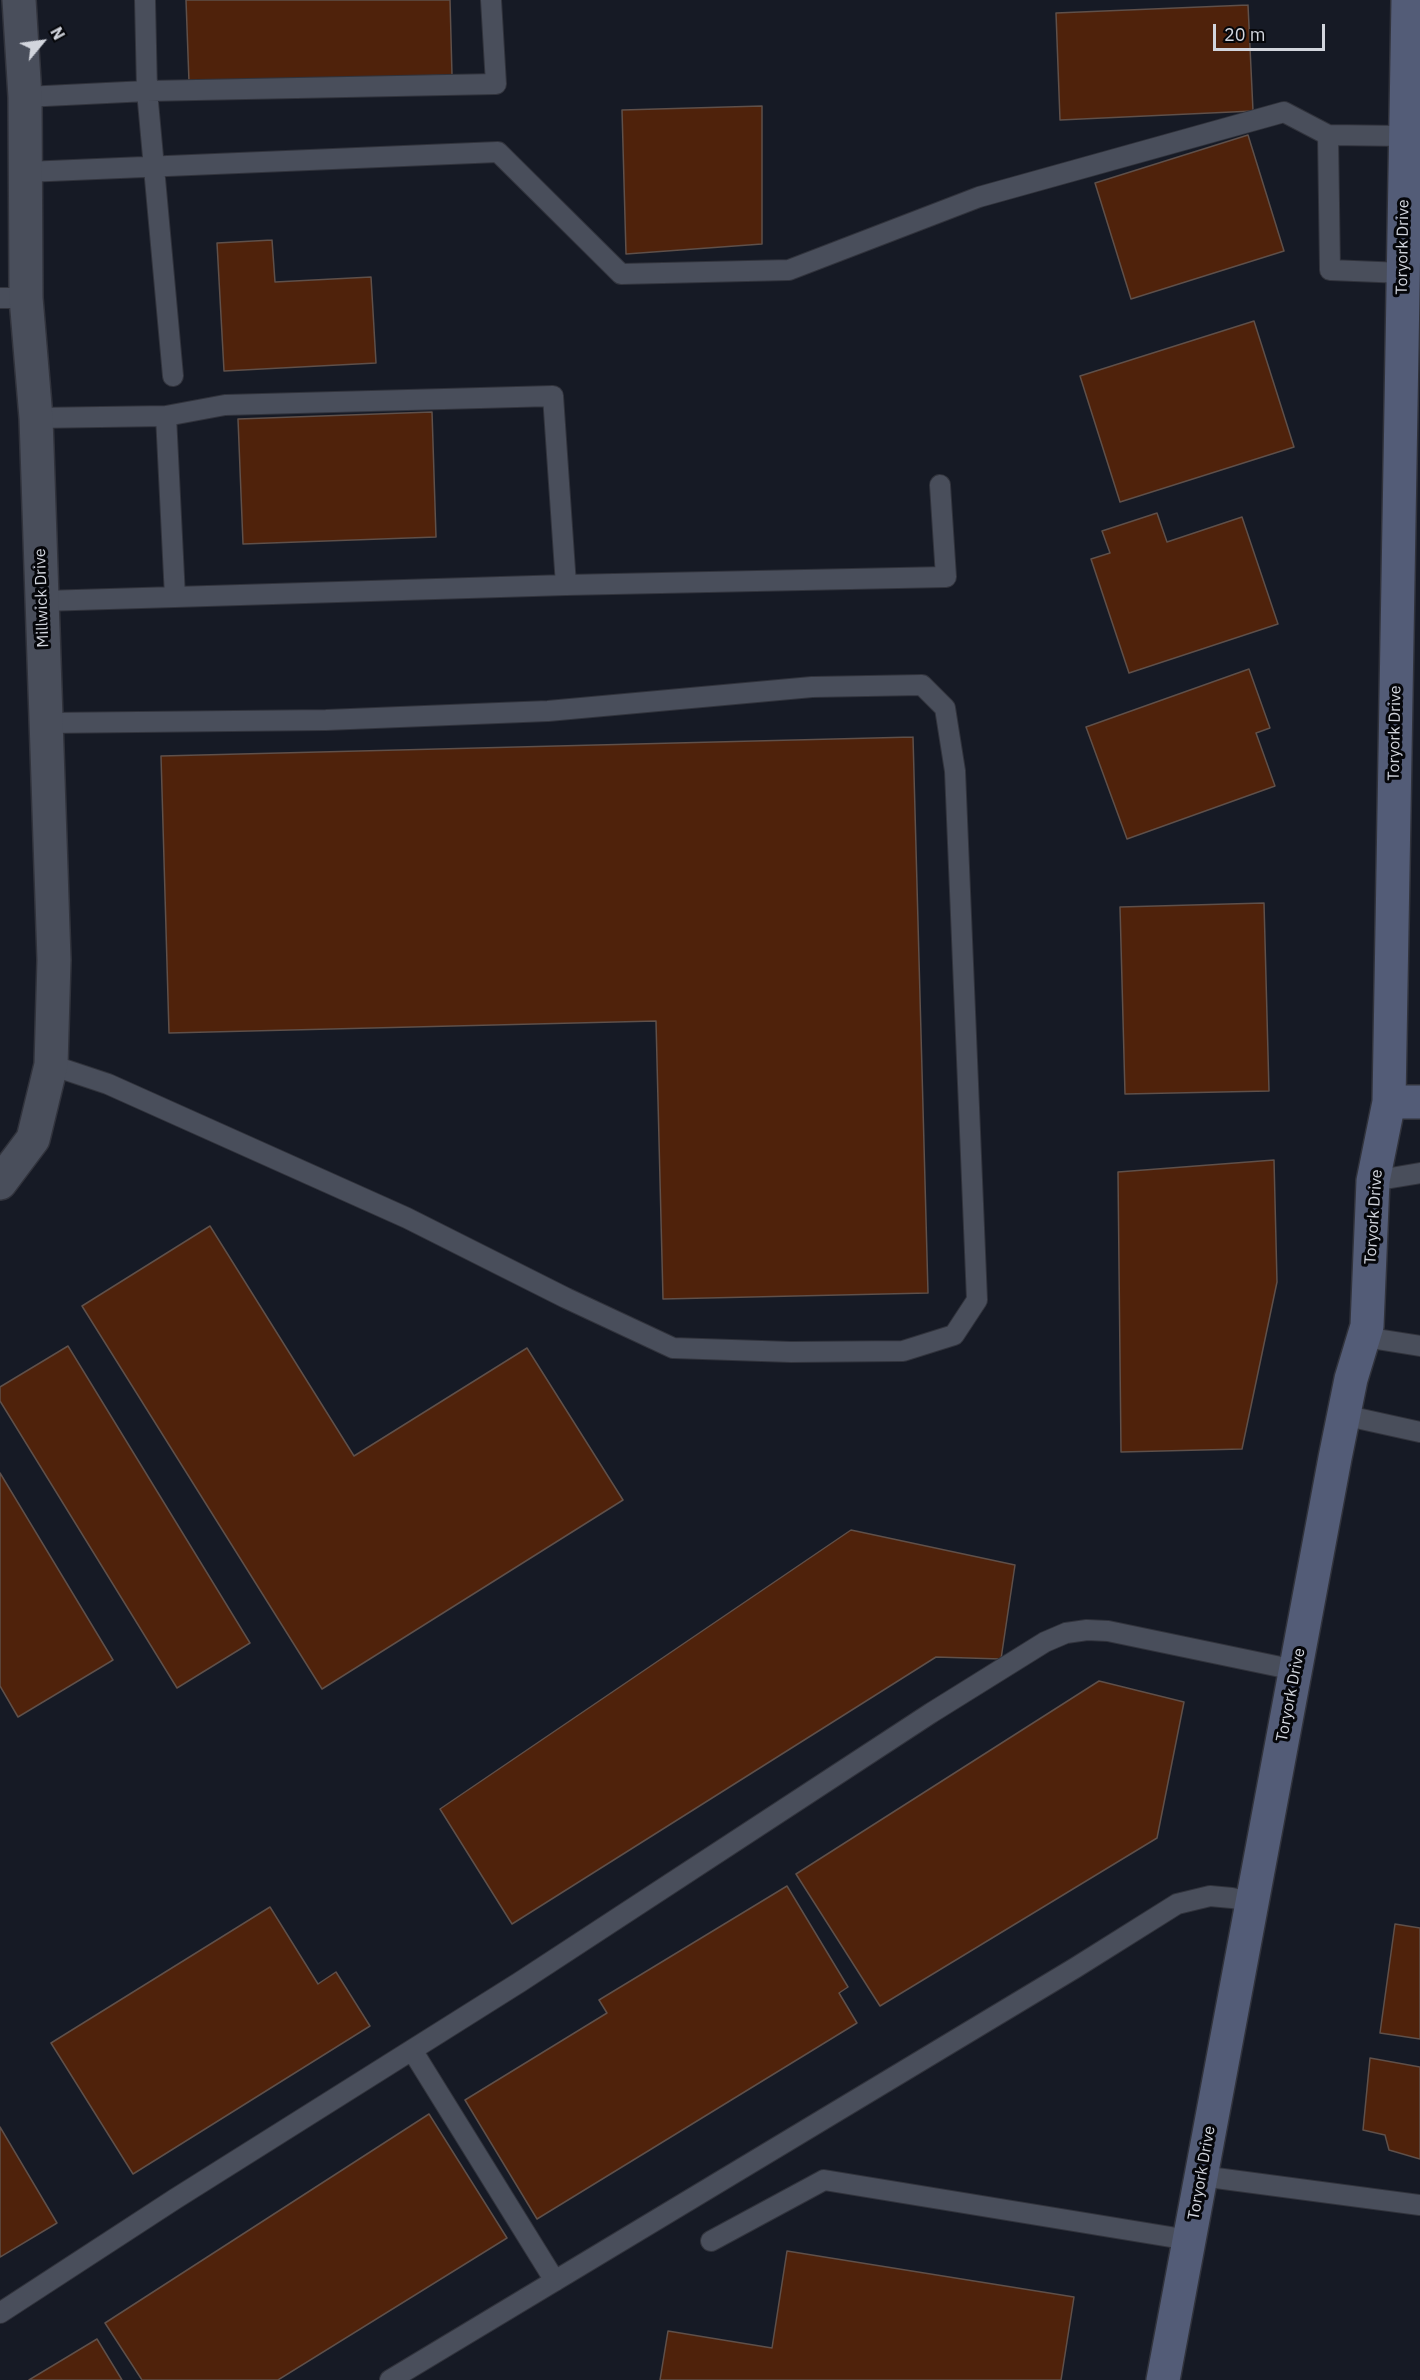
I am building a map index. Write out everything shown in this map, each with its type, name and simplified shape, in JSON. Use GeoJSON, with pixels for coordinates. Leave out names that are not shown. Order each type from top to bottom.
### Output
{"type":"FeatureCollection","features":[{"type":"Feature","properties":{"kind":"street","name":"Millwick Drive"},"geometry":{"type":"LineString","coordinates":[[0,1183],[33,1139],[51,1065],[54,960],[36,418],[13,298],[26,172],[26,97],[19,0]]}},
{"type":"Feature","properties":{"kind":"street","name":"Toryork Drive"},"geometry":{"type":"LineString","coordinates":[[1163,2380],[1343,1415],[1367,1326],[1373,1181],[1405,1102],[1403,273],[1406,136],[1412,21]]}},
{"type":"Feature","properties":{"kind":"lane"},"geometry":{"type":"LineString","coordinates":[[145,0],[147,91],[173,376]]}},
{"type":"Feature","properties":{"kind":"lane"},"geometry":{"type":"LineString","coordinates":[[26,97],[147,91],[496,84],[491,0]]}},
{"type":"Feature","properties":{"kind":"lane"},"geometry":{"type":"LineString","coordinates":[[26,172],[498,152],[621,274],[789,270],[979,197],[1284,112],[1328,135],[1406,136]]}},
{"type":"Feature","properties":{"kind":"lane"},"geometry":{"type":"LineString","coordinates":[[1328,135],[1330,270],[1403,273]]}},
{"type":"Feature","properties":{"kind":"lane"},"geometry":{"type":"LineString","coordinates":[[36,418],[166,416],[225,405],[553,396],[566,585]]}},
{"type":"Feature","properties":{"kind":"lane"},"geometry":{"type":"LineString","coordinates":[[166,416],[175,597]]}},
{"type":"Feature","properties":{"kind":"lane"},"geometry":{"type":"LineString","coordinates":[[43,601],[566,585],[946,577],[940,485]]}},
{"type":"Feature","properties":{"kind":"lane"},"geometry":{"type":"LineString","coordinates":[[45,723],[338,720],[548,711],[812,687],[922,685],[945,708],[956,771],[977,1300],[954,1335],[903,1351],[791,1352],[673,1348],[566,1298],[396,1213],[108,1084],[51,1065]]}},
{"type":"Feature","properties":{"kind":"lane"},"geometry":{"type":"LineString","coordinates":[[1373,1181],[1420,1173]]}},
{"type":"Feature","properties":{"kind":"lane"},"geometry":{"type":"LineString","coordinates":[[1364,1337],[1420,1346]]}},
{"type":"Feature","properties":{"kind":"lane"},"geometry":{"type":"LineString","coordinates":[[1343,1415],[1420,1432]]}},
{"type":"Feature","properties":{"kind":"lane"},"geometry":{"type":"LineString","coordinates":[[0,2313],[1046,1642],[1066,1633],[1087,1630],[1108,1631],[1295,1670]]}},
{"type":"Feature","properties":{"kind":"lane"},"geometry":{"type":"LineString","coordinates":[[390,2380],[1075,1968],[1177,1904],[1210,1896],[1252,1902]]}},
{"type":"Feature","properties":{"kind":"lane"},"geometry":{"type":"LineString","coordinates":[[412,2050],[555,2281]]}},
{"type":"Feature","properties":{"kind":"lane"},"geometry":{"type":"LineString","coordinates":[[1201,2176],[1420,2205]]}},
{"type":"Feature","properties":{"kind":"lane"},"geometry":{"type":"LineString","coordinates":[[711,2241],[824,2180],[1189,2240]]}},
{"type":"Feature","properties":{"kind":"building"},"geometry":{"type":"Polygon","coordinates":[[[186,0],[450,0],[452,75],[189,82],[186,0]]]}},
{"type":"Feature","properties":{"kind":"building"},"geometry":{"type":"Polygon","coordinates":[[[1248,5],[1253,111],[1060,120],[1056,13],[1248,5]]]}},
{"type":"Feature","properties":{"kind":"building"},"geometry":{"type":"Polygon","coordinates":[[[762,106],[762,244],[626,254],[622,110],[762,106]]]}},
{"type":"Feature","properties":{"kind":"building"},"geometry":{"type":"Polygon","coordinates":[[[1248,135],[1284,251],[1131,299],[1095,183],[1248,135]]]}},
{"type":"Feature","properties":{"kind":"building"},"geometry":{"type":"Polygon","coordinates":[[[272,240],[275,282],[371,277],[376,363],[224,371],[217,243],[272,240]]]}},
{"type":"Feature","properties":{"kind":"building"},"geometry":{"type":"Polygon","coordinates":[[[1254,321],[1294,447],[1120,502],[1080,376],[1254,321]]]}},
{"type":"Feature","properties":{"kind":"building"},"geometry":{"type":"Polygon","coordinates":[[[432,412],[436,537],[243,544],[238,419],[432,412]]]}},
{"type":"Feature","properties":{"kind":"building"},"geometry":{"type":"Polygon","coordinates":[[[1157,513],[1167,542],[1242,517],[1278,624],[1129,673],[1091,559],[1110,553],[1102,531],[1157,513]]]}},
{"type":"Feature","properties":{"kind":"building"},"geometry":{"type":"Polygon","coordinates":[[[1249,669],[1270,728],[1256,733],[1275,786],[1127,839],[1086,727],[1249,669]]]}},
{"type":"Feature","properties":{"kind":"building"},"geometry":{"type":"Polygon","coordinates":[[[913,737],[928,1293],[663,1299],[656,1021],[169,1033],[161,756],[913,737]]]}},
{"type":"Feature","properties":{"kind":"building"},"geometry":{"type":"Polygon","coordinates":[[[1264,903],[1269,1091],[1125,1094],[1120,907],[1264,903]]]}},
{"type":"Feature","properties":{"kind":"building"},"geometry":{"type":"Polygon","coordinates":[[[1274,1160],[1277,1282],[1242,1449],[1121,1452],[1118,1172],[1274,1160]]]}},
{"type":"Feature","properties":{"kind":"building"},"geometry":{"type":"Polygon","coordinates":[[[210,1226],[354,1456],[527,1348],[623,1500],[322,1689],[82,1306],[210,1226]]]}},
{"type":"Feature","properties":{"kind":"building"},"geometry":{"type":"Polygon","coordinates":[[[68,1346],[250,1643],[177,1688],[0,1401],[0,1387],[68,1346]]]}},
{"type":"Feature","properties":{"kind":"building"},"geometry":{"type":"Polygon","coordinates":[[[0,1473],[113,1660],[18,1717],[0,1686],[0,1473]]]}},
{"type":"Feature","properties":{"kind":"building"},"geometry":{"type":"Polygon","coordinates":[[[851,1530],[1015,1565],[1001,1659],[936,1657],[512,1924],[440,1809],[851,1530]]]}},
{"type":"Feature","properties":{"kind":"building"},"geometry":{"type":"Polygon","coordinates":[[[1099,1681],[1184,1702],[1157,1838],[880,2006],[796,1874],[1099,1681]]]}},
{"type":"Feature","properties":{"kind":"building"},"geometry":{"type":"Polygon","coordinates":[[[787,1886],[848,1987],[839,1993],[857,2023],[537,2219],[465,2100],[607,2013],[599,2000],[787,1886]]]}},
{"type":"Feature","properties":{"kind":"building"},"geometry":{"type":"Polygon","coordinates":[[[270,1907],[318,1984],[336,1972],[370,2026],[133,2174],[51,2043],[270,1907]]]}},
{"type":"Feature","properties":{"kind":"building"},"geometry":{"type":"Polygon","coordinates":[[[1395,1924],[1420,1928],[1420,2039],[1380,2033],[1395,1924]]]}},
{"type":"Feature","properties":{"kind":"building"},"geometry":{"type":"Polygon","coordinates":[[[1370,2058],[1420,2067],[1420,2159],[1389,2150],[1385,2135],[1363,2130],[1370,2058]]]}},
{"type":"Feature","properties":{"kind":"building"},"geometry":{"type":"Polygon","coordinates":[[[429,2114],[507,2238],[278,2380],[142,2380],[105,2323],[429,2114]]]}},
{"type":"Feature","properties":{"kind":"building"},"geometry":{"type":"Polygon","coordinates":[[[0,2127],[57,2223],[0,2257],[0,2127]]]}},
{"type":"Feature","properties":{"kind":"building"},"geometry":{"type":"Polygon","coordinates":[[[787,2251],[1074,2297],[1061,2380],[660,2380],[668,2331],[772,2348],[787,2251]]]}},
{"type":"Feature","properties":{"kind":"building"},"geometry":{"type":"Polygon","coordinates":[[[97,2339],[122,2380],[29,2380],[97,2339]]]}}]}
